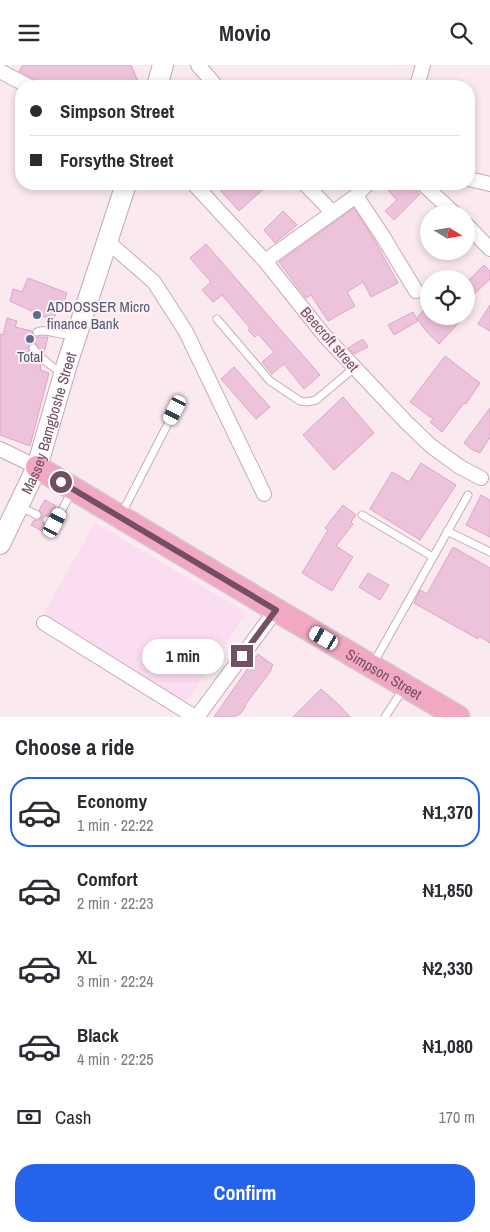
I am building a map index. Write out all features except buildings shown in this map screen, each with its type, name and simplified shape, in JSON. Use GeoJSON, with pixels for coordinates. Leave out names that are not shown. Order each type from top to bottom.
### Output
{"type":"FeatureCollection","features":[{"type":"Feature","properties":{"kind":"main road"},"geometry":{"type":"LineString","coordinates":[[159,80],[163,65]]}},
{"type":"Feature","properties":{"kind":"main road","name":"Massey Bamgboshe Street"},"geometry":{"type":"LineString","coordinates":[[0,543],[37,467],[64,375],[124,190]]}},
{"type":"Feature","properties":{"kind":"main road","name":"Simpson Street"},"geometry":{"type":"LineString","coordinates":[[37,467],[458,717]]}},
{"type":"Feature","properties":{"kind":"street"},"geometry":{"type":"LineString","coordinates":[[198,65],[211,80]]}},
{"type":"Feature","properties":{"kind":"street"},"geometry":{"type":"LineString","coordinates":[[419,80],[423,65]]}},
{"type":"Feature","properties":{"kind":"street"},"geometry":{"type":"LineString","coordinates":[[0,71],[17,80]]}},
{"type":"Feature","properties":{"kind":"street"},"geometry":{"type":"LineString","coordinates":[[475,180],[490,184]]}},
{"type":"Feature","properties":{"kind":"street","name":"Beecroft street"},"geometry":{"type":"LineString","coordinates":[[200,190],[265,261],[324,335],[354,368],[431,445],[460,467],[481,478]]}},
{"type":"Feature","properties":{"kind":"street"},"geometry":{"type":"LineString","coordinates":[[311,190],[332,212]]}},
{"type":"Feature","properties":{"kind":"street"},"geometry":{"type":"LineString","coordinates":[[265,261],[356,196],[362,190]]}},
{"type":"Feature","properties":{"kind":"street"},"geometry":{"type":"LineString","coordinates":[[429,190],[445,205]]}},
{"type":"Feature","properties":{"kind":"street"},"geometry":{"type":"LineString","coordinates":[[356,196],[416,291]]}},
{"type":"Feature","properties":{"kind":"street"},"geometry":{"type":"LineString","coordinates":[[475,233],[490,249]]}},
{"type":"Feature","properties":{"kind":"street"},"geometry":{"type":"LineString","coordinates":[[107,241],[154,282],[182,325],[264,494]]}},
{"type":"Feature","properties":{"kind":"street","name":"Simpson Street"},"geometry":{"type":"LineString","coordinates":[[0,449],[37,467]]}},
{"type":"Feature","properties":{"kind":"street"},"geometry":{"type":"LineString","coordinates":[[44,623],[196,717],[276,610]]}},
{"type":"Feature","properties":{"kind":"lane"},"geometry":{"type":"LineString","coordinates":[[217,319],[270,381],[300,401],[316,400],[354,368]]}},
{"type":"Feature","properties":{"kind":"lane"},"geometry":{"type":"LineString","coordinates":[[37,333],[45,330],[63,335],[71,335],[79,330]]}},
{"type":"Feature","properties":{"kind":"lane"},"geometry":{"type":"LineString","coordinates":[[33,348],[38,357],[50,363],[64,375]]}},
{"type":"Feature","properties":{"kind":"lane"},"geometry":{"type":"LineString","coordinates":[[120,516],[175,410]]}},
{"type":"Feature","properties":{"kind":"lane"},"geometry":{"type":"LineString","coordinates":[[48,520],[55,523],[73,489]]}},
{"type":"Feature","properties":{"kind":"lane"},"geometry":{"type":"LineString","coordinates":[[372,665],[468,495]]}},
{"type":"Feature","properties":{"kind":"lane"},"geometry":{"type":"LineString","coordinates":[[18,505],[37,515]]}},
{"type":"Feature","properties":{"kind":"lane"},"geometry":{"type":"LineString","coordinates":[[362,515],[433,557]]}},
{"type":"Feature","properties":{"kind":"lane"},"geometry":{"type":"LineString","coordinates":[[448,531],[490,553]]}},
{"type":"Feature","properties":{"kind":"lane"},"geometry":{"type":"LineString","coordinates":[[385,717],[405,685]]}},
{"type":"Feature","properties":{"kind":"shaded area"},"geometry":{"type":"Polygon","coordinates":[[[95,523],[247,613],[185,703],[43,614],[95,523]]]}},
{"type":"Feature","properties":{"kind":"place","name":"ADDOSSER Micro finance Bank"},"geometry":{"type":"Point","coordinates":[37,315]}},
{"type":"Feature","properties":{"kind":"place","name":"Total"},"geometry":{"type":"Point","coordinates":[30,339]}},
{"type":"Feature","properties":{"kind":"route"},"geometry":{"type":"LineString","coordinates":[[61,482],[276,610],[242,656]]}}]}
